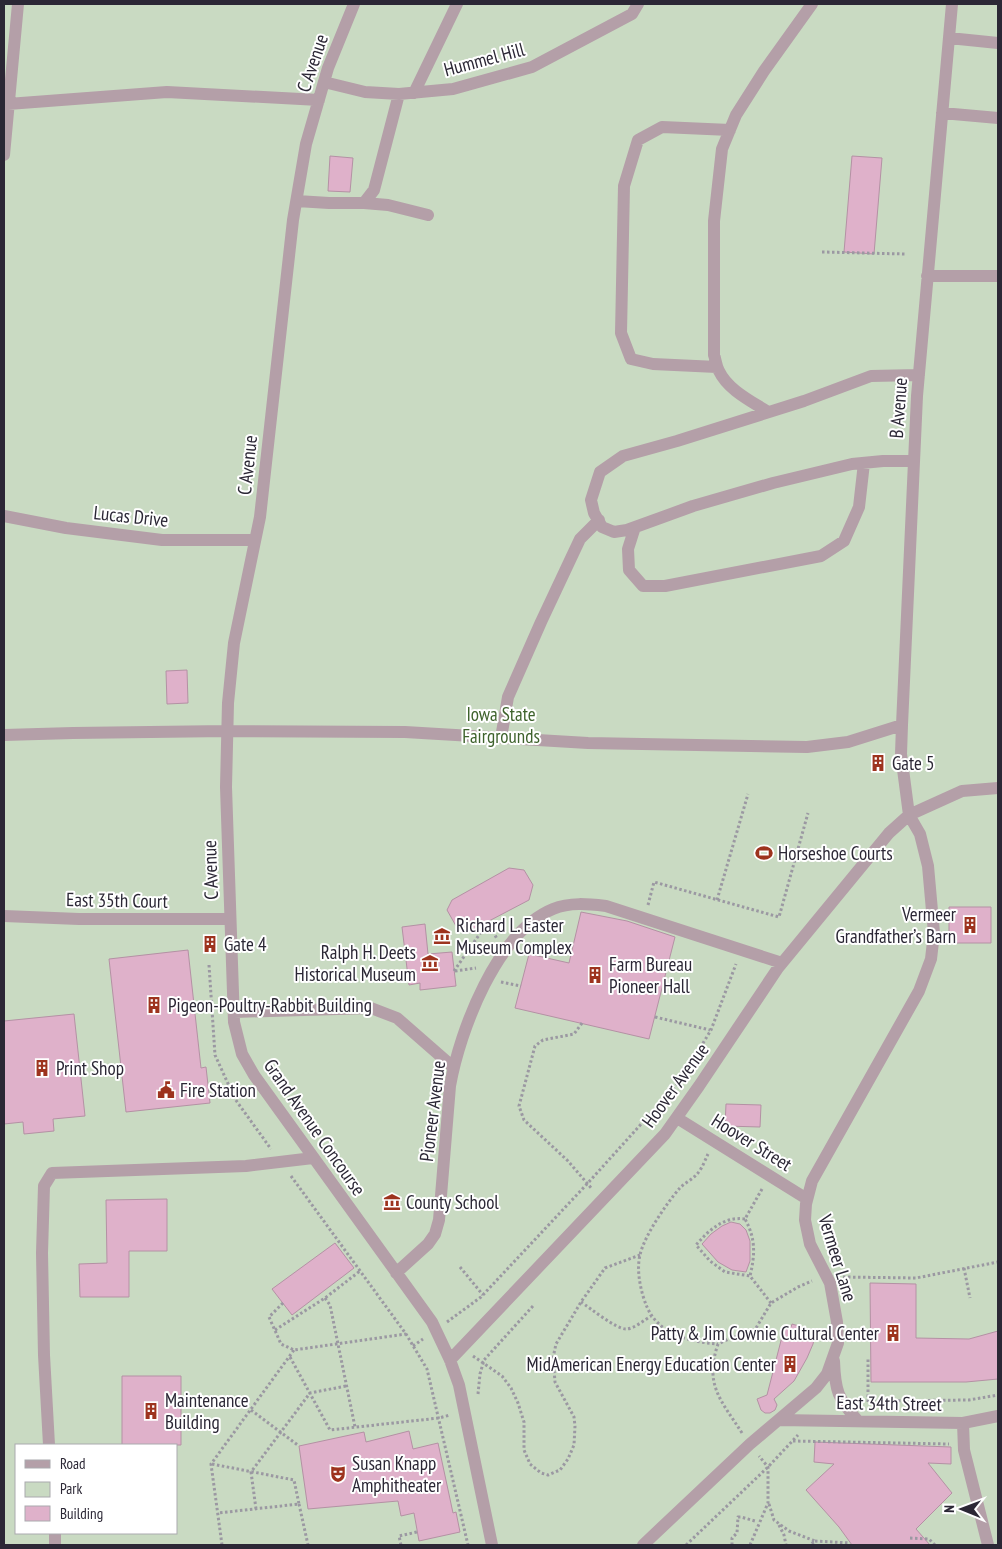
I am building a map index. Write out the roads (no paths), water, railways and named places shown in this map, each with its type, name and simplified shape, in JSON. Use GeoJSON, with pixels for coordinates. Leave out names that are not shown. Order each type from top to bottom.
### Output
{"type":"FeatureCollection","features":[{"type":"Feature","properties":{"kind":"lane"},"geometry":{"type":"LineString","coordinates":[[4,155],[18,4]]}},
{"type":"Feature","properties":{"kind":"lane","name":"C Avenue"},"geometry":{"type":"LineString","coordinates":[[230,939],[226,787],[228,703],[234,643],[260,517],[293,220],[306,144],[328,68],[354,4]]}},
{"type":"Feature","properties":{"kind":"lane"},"geometry":{"type":"LineString","coordinates":[[414,93],[457,4]]}},
{"type":"Feature","properties":{"kind":"lane","name":"Hummel Hill"},"geometry":{"type":"LineString","coordinates":[[324,82],[365,92],[399,94],[453,90],[532,67],[632,14],[638,4]]}},
{"type":"Feature","properties":{"kind":"lane"},"geometry":{"type":"LineString","coordinates":[[768,412],[731,387],[719,372],[717,366],[714,355],[714,221],[722,149],[736,115],[764,71],[812,4]]}},
{"type":"Feature","properties":{"kind":"lane","name":"B Avenue"},"geometry":{"type":"LineString","coordinates":[[909,815],[902,754],[902,724],[914,461],[927,276],[952,4]]}},
{"type":"Feature","properties":{"kind":"lane"},"geometry":{"type":"LineString","coordinates":[[949,38],[998,43]]}},
{"type":"Feature","properties":{"kind":"lane"},"geometry":{"type":"LineString","coordinates":[[8,104],[167,92],[319,100]]}},
{"type":"Feature","properties":{"kind":"lane"},"geometry":{"type":"LineString","coordinates":[[364,203],[374,190],[399,94]]}},
{"type":"Feature","properties":{"kind":"lane"},"geometry":{"type":"LineString","coordinates":[[942,113],[998,118]]}},
{"type":"Feature","properties":{"kind":"lane"},"geometry":{"type":"LineString","coordinates":[[717,366],[652,364],[631,359],[621,333],[624,186],[638,140],[662,127],[730,130]]}},
{"type":"Feature","properties":{"kind":"lane"},"geometry":{"type":"LineString","coordinates":[[297,201],[329,204],[364,203],[388,205],[428,215]]}},
{"type":"Feature","properties":{"kind":"lane"},"geometry":{"type":"LineString","coordinates":[[927,276],[998,276]]}},
{"type":"Feature","properties":{"kind":"lane"},"geometry":{"type":"LineString","coordinates":[[914,461],[882,461],[852,464],[693,506],[635,527],[614,532],[602,527],[594,513],[592,500],[600,472],[622,456],[677,441],[812,398],[871,376],[919,375]]}},
{"type":"Feature","properties":{"kind":"lane"},"geometry":{"type":"LineString","coordinates":[[635,527],[628,549],[629,570],[643,586],[665,586],[821,556],[844,541],[859,507],[864,463]]}},
{"type":"Feature","properties":{"kind":"lane","name":"Lucas Drive"},"geometry":{"type":"LineString","coordinates":[[4,516],[66,528],[162,540],[255,540]]}},
{"type":"Feature","properties":{"kind":"lane"},"geometry":{"type":"LineString","coordinates":[[501,738],[508,697],[534,638],[580,539],[598,520]]}},
{"type":"Feature","properties":{"kind":"lane"},"geometry":{"type":"LineString","coordinates":[[4,735],[227,731],[405,732],[588,743],[807,747],[848,742],[902,724]]}},
{"type":"Feature","properties":{"kind":"lane","name":"Hoover Avenue"},"geometry":{"type":"LineString","coordinates":[[450,1360],[665,1134],[782,963],[889,833],[909,815],[962,791],[998,788]]}},
{"type":"Feature","properties":{"kind":"lane","name":"Vermeer Lane"},"geometry":{"type":"LineString","coordinates":[[643,1545],[750,1444],[816,1388],[827,1374],[838,1343],[837,1322],[830,1283],[810,1244],[805,1220],[807,1199],[812,1181],[919,991],[931,959],[934,933],[928,866],[920,834],[909,815]]}},
{"type":"Feature","properties":{"kind":"lane","name":"Pioneer Avenue"},"geometry":{"type":"LineString","coordinates":[[396,1273],[428,1244],[435,1234],[439,1220],[453,1068],[480,994],[501,956],[517,934],[530,922],[554,908],[580,903],[606,906],[782,963]]}},
{"type":"Feature","properties":{"kind":"lane","name":"East 35th Court"},"geometry":{"type":"LineString","coordinates":[[4,916],[80,919],[230,919]]}},
{"type":"Feature","properties":{"kind":"lane","name":"Grand Avenue Concourse"},"geometry":{"type":"LineString","coordinates":[[230,939],[234,1022],[242,1054],[254,1075],[432,1322],[450,1360],[459,1384],[492,1545]]}},
{"type":"Feature","properties":{"kind":"lane"},"geometry":{"type":"LineString","coordinates":[[234,1012],[371,1008],[397,1018],[453,1068]]}},
{"type":"Feature","properties":{"kind":"lane","name":"Hoover Street"},"geometry":{"type":"LineString","coordinates":[[677,1118],[807,1199]]}},
{"type":"Feature","properties":{"kind":"lane"},"geometry":{"type":"LineString","coordinates":[[50,1444],[44,1355],[42,1252],[44,1186],[52,1173],[246,1166],[314,1158]]}},
{"type":"Feature","properties":{"kind":"lane"},"geometry":{"type":"LineString","coordinates":[[834,1354],[835,1383],[844,1405],[863,1421]]}},
{"type":"Feature","properties":{"kind":"lane","name":"East 34th Street"},"geometry":{"type":"LineString","coordinates":[[779,1420],[963,1422],[998,1416]]}},
{"type":"Feature","properties":{"kind":"lane"},"geometry":{"type":"LineString","coordinates":[[963,1422],[964,1445],[988,1545]]}},
{"type":"Feature","properties":{"kind":"place","name":"Gate 5"},"geometry":{"type":"Point","coordinates":[878,763]}},
{"type":"Feature","properties":{"kind":"place","name":"Horseshoe Courts"},"geometry":{"type":"Point","coordinates":[764,853]}},
{"type":"Feature","properties":{"kind":"place","name":"Vermeer Grandfather’s Barn"},"geometry":{"type":"Point","coordinates":[970,925]}},
{"type":"Feature","properties":{"kind":"place","name":"Richard L. Easter Museum Complex"},"geometry":{"type":"Point","coordinates":[442,936]}},
{"type":"Feature","properties":{"kind":"place","name":"Gate 4"},"geometry":{"type":"Point","coordinates":[210,944]}},
{"type":"Feature","properties":{"kind":"place","name":"Ralph H. Deets Historical Museum"},"geometry":{"type":"Point","coordinates":[430,963]}},
{"type":"Feature","properties":{"kind":"place","name":"Farm Bureau Pioneer Hall"},"geometry":{"type":"Point","coordinates":[595,975]}},
{"type":"Feature","properties":{"kind":"place","name":"Pigeon-Poultry-Rabbit Building"},"geometry":{"type":"Point","coordinates":[154,1005]}},
{"type":"Feature","properties":{"kind":"place","name":"Print Shop"},"geometry":{"type":"Point","coordinates":[42,1068]}},
{"type":"Feature","properties":{"kind":"place","name":"Fire Station"},"geometry":{"type":"Point","coordinates":[166,1090]}},
{"type":"Feature","properties":{"kind":"place","name":"County School"},"geometry":{"type":"Point","coordinates":[392,1202]}},
{"type":"Feature","properties":{"kind":"place","name":"Patty & Jim Cownie Cultural Center"},"geometry":{"type":"Point","coordinates":[893,1333]}},
{"type":"Feature","properties":{"kind":"place","name":"MidAmerican Energy Education Center"},"geometry":{"type":"Point","coordinates":[790,1364]}},
{"type":"Feature","properties":{"kind":"place","name":"Maintenance Building"},"geometry":{"type":"Point","coordinates":[151,1411]}},
{"type":"Feature","properties":{"kind":"place","name":"Susan Knapp Amphitheater"},"geometry":{"type":"Point","coordinates":[338,1474]}},
{"type":"Feature","properties":{"kind":"park label","name":"Iowa State Fairgrounds"},"geometry":{"type":"Point","coordinates":[501,725]}}]}
